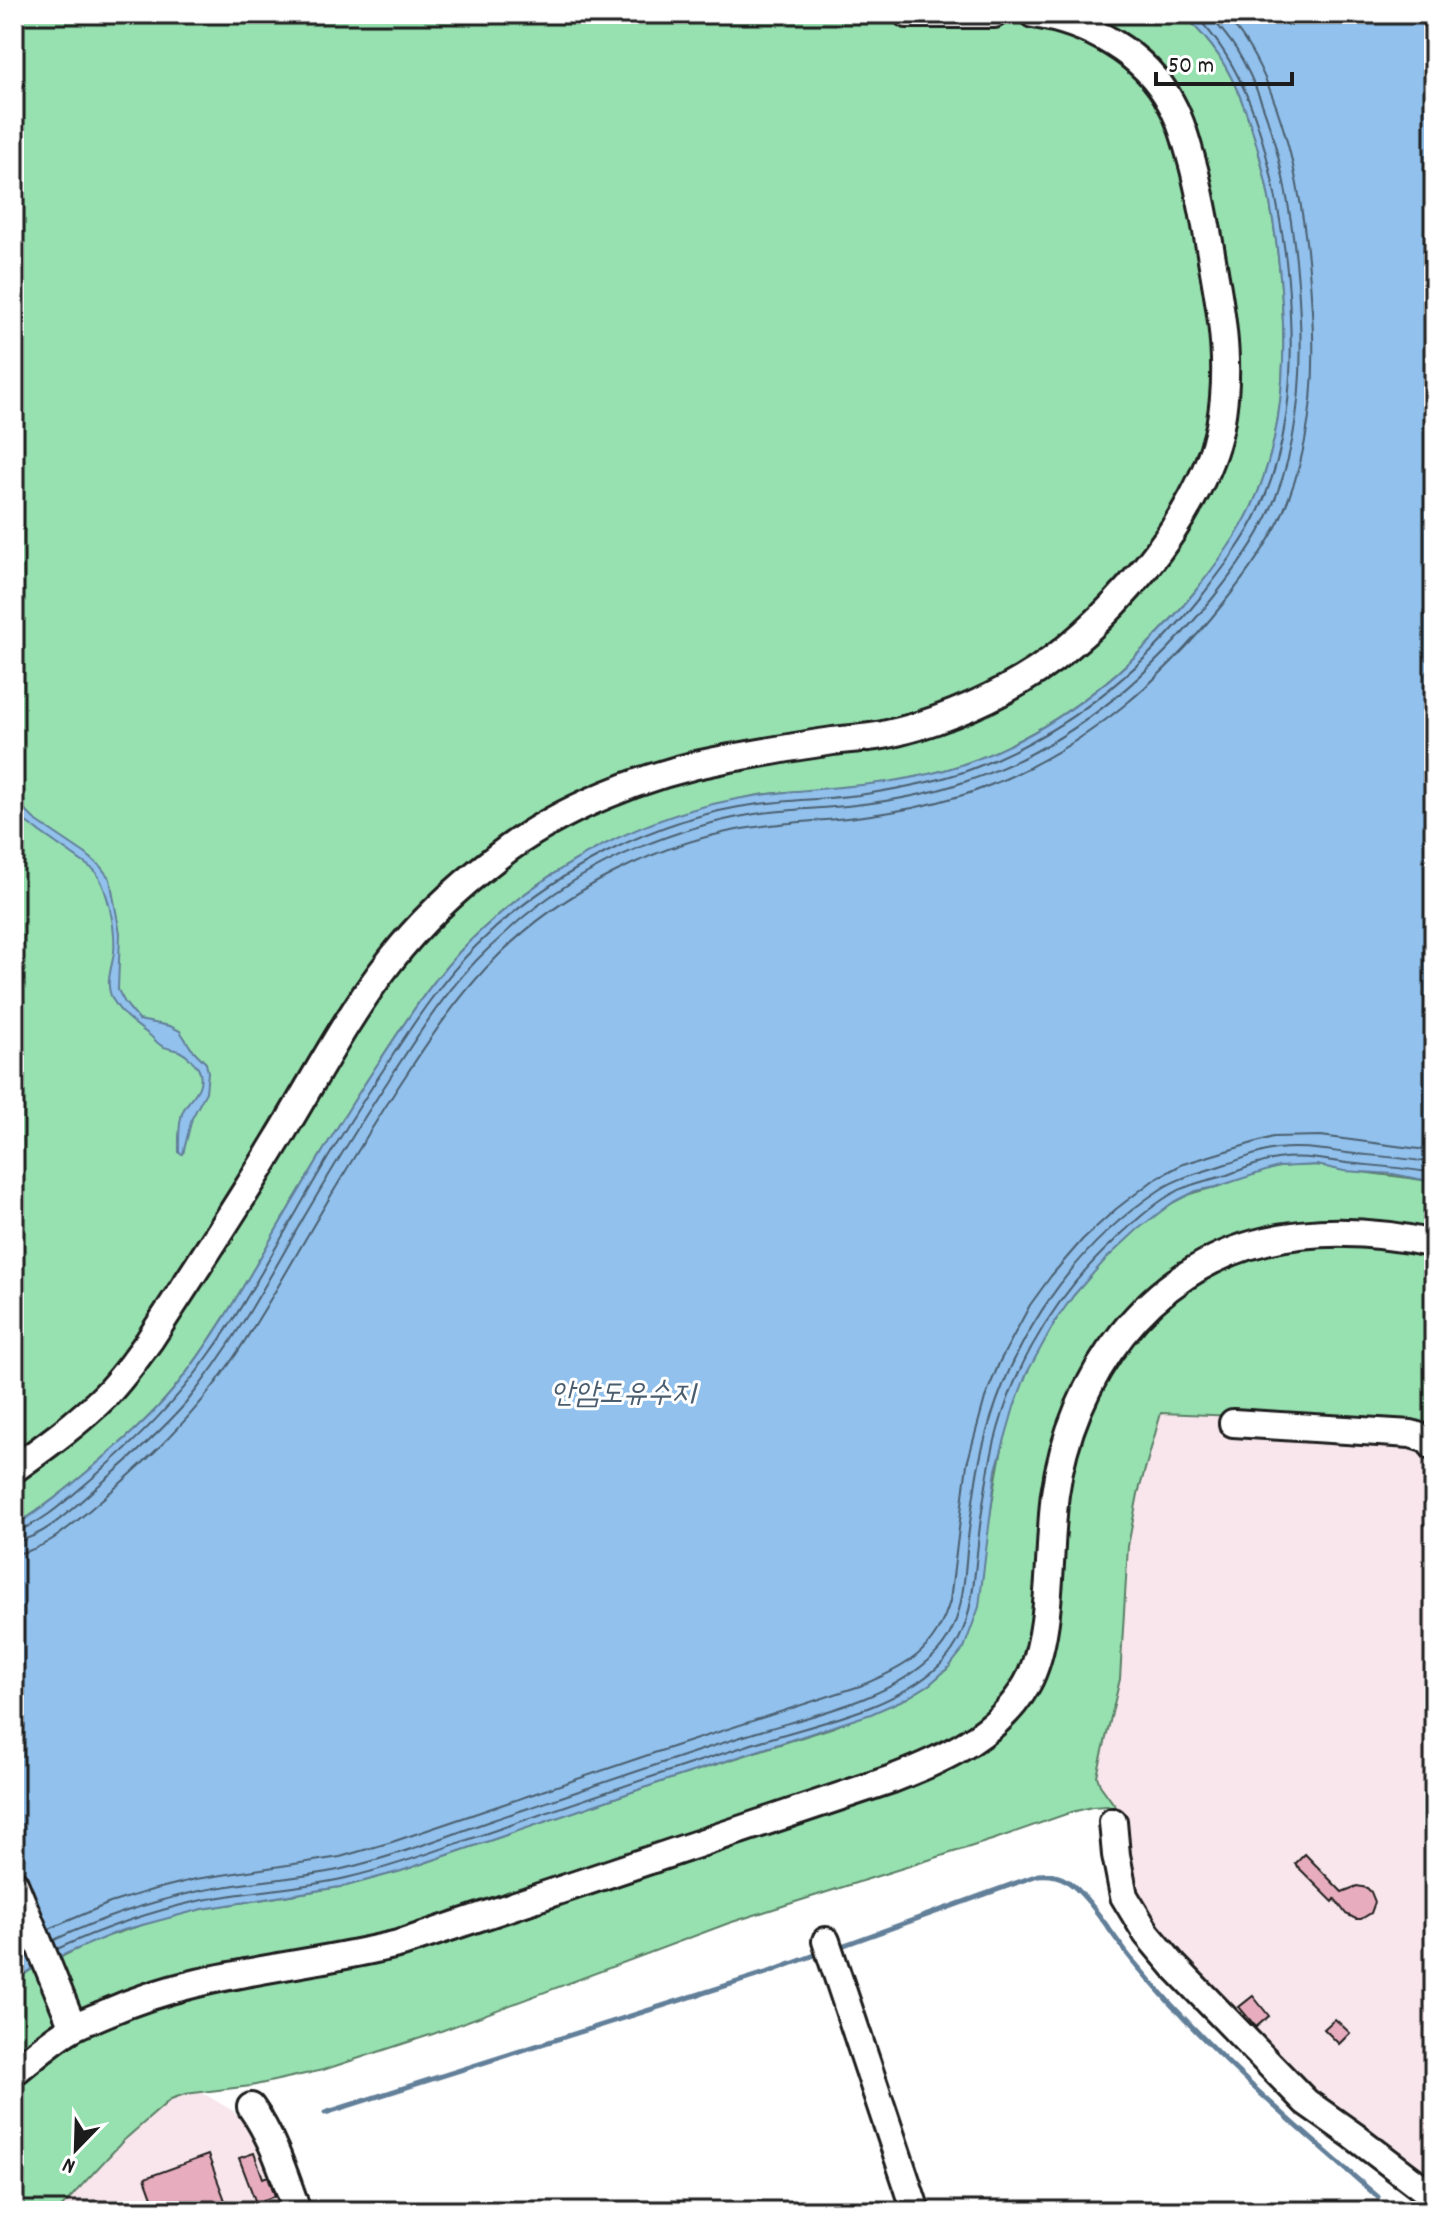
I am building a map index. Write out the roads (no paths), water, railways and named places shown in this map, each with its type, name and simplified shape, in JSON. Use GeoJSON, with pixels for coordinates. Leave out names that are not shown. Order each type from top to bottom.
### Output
{"type":"FeatureCollection","features":[{"type":"Feature","properties":{"kind":"lane"},"geometry":{"type":"LineString","coordinates":[[907,14],[994,14]]}},
{"type":"Feature","properties":{"kind":"lane"},"geometry":{"type":"LineString","coordinates":[[14,1469],[86,1414],[127,1371],[215,1239],[377,978],[414,931],[496,857],[527,835],[592,802],[660,776],[721,760],[883,735],[931,721],[979,701],[1020,682],[1081,636],[1131,586],[1159,551],[1200,482],[1219,429],[1224,398],[1225,340],[1197,184],[1182,129],[1159,83],[1136,60],[1108,40],[1077,25],[1033,14]]}},
{"type":"Feature","properties":{"kind":"lane"},"geometry":{"type":"LineString","coordinates":[[14,2072],[70,2019],[212,1978],[361,1954],[402,1943],[823,1803],[938,1761],[999,1720],[1028,1681],[1041,1642],[1052,1518],[1062,1456],[1073,1420],[1107,1354],[1144,1308],[1163,1291],[1213,1259],[1267,1240],[1341,1233],[1375,1234],[1434,1244]]}},
{"type":"Feature","properties":{"kind":"lane"},"geometry":{"type":"LineString","coordinates":[[1233,1423],[1411,1434],[1427,1439],[1434,1447]]}},
{"type":"Feature","properties":{"kind":"lane"},"geometry":{"type":"LineString","coordinates":[[1113,1822],[1124,1896],[1147,1934],[1166,1957],[1306,2102],[1434,2197]]}},
{"type":"Feature","properties":{"kind":"lane"},"geometry":{"type":"LineString","coordinates":[[14,1883],[70,2019]]}},
{"type":"Feature","properties":{"kind":"lane"},"geometry":{"type":"LineString","coordinates":[[829,1952],[916,2211]]}},
{"type":"Feature","properties":{"kind":"lane"},"geometry":{"type":"LineString","coordinates":[[251,2107],[268,2133],[297,2211]]}},
{"type":"Feature","properties":{"kind":"water","name":"안암도유수지"},"geometry":{"type":"Polygon","coordinates":[[[1183,14],[1434,14],[1434,1182],[1317,1165],[1278,1167],[1196,1191],[1172,1203],[1105,1260],[1056,1320],[1027,1373],[1014,1407],[996,1470],[979,1607],[964,1648],[930,1684],[907,1698],[871,1714],[401,1871],[346,1886],[202,1909],[120,1931],[37,1966],[14,1981],[14,1526],[94,1466],[173,1390],[221,1322],[368,1079],[446,967],[472,939],[533,888],[567,865],[638,829],[676,815],[754,796],[884,782],[935,773],[996,751],[1029,734],[1091,694],[1147,644],[1197,589],[1240,528],[1269,462],[1278,416],[1283,346],[1278,257],[1266,185],[1247,115],[1219,56],[1183,14]]]}},
{"type":"Feature","properties":{"kind":"water"},"geometry":{"type":"Polygon","coordinates":[[[14,799],[34,819],[86,854],[110,879],[120,933],[118,990],[139,1020],[180,1031],[206,1063],[206,1092],[192,1118],[183,1154],[179,1153],[180,1121],[200,1084],[199,1070],[182,1053],[158,1043],[117,1006],[109,988],[114,952],[112,921],[99,878],[94,870],[23,820],[14,810],[14,799]]]}},
{"type":"Feature","properties":{"kind":"waterway"},"geometry":{"type":"LineString","coordinates":[[836,1948],[1038,1875],[1060,1877],[1084,1896],[1133,1961],[1190,2025],[1282,2113],[1378,2197]]}},
{"type":"Feature","properties":{"kind":"waterway"},"geometry":{"type":"LineString","coordinates":[[325,2113],[769,1972],[823,1952]]}}]}
